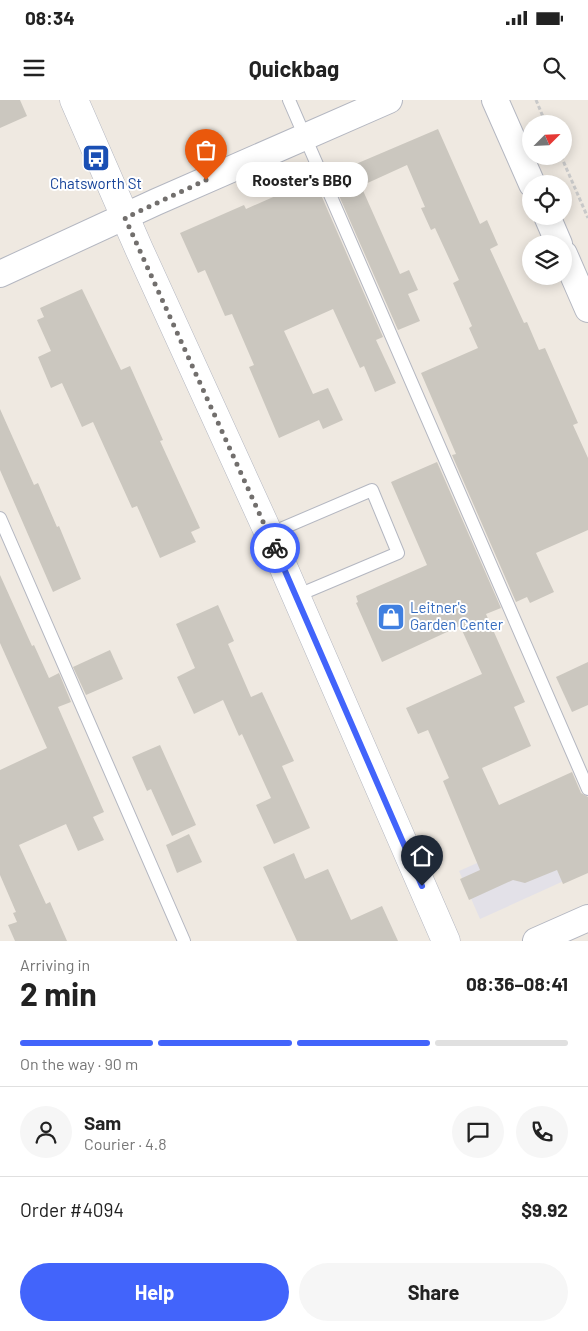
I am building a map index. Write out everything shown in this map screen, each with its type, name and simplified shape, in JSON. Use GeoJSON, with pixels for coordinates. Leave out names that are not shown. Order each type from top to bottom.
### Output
{"type":"FeatureCollection","features":[{"type":"Feature","properties":{"kind":"street"},"geometry":{"type":"LineString","coordinates":[[74,100],[125,218],[269,534],[446,941]]}},
{"type":"Feature","properties":{"kind":"street"},"geometry":{"type":"LineString","coordinates":[[0,274],[389,100]]}},
{"type":"Feature","properties":{"kind":"street"},"geometry":{"type":"LineString","coordinates":[[495,100],[528,175]]}},
{"type":"Feature","properties":{"kind":"street"},"geometry":{"type":"LineString","coordinates":[[572,272],[588,309]]}},
{"type":"Feature","properties":{"kind":"street"},"geometry":{"type":"LineString","coordinates":[[536,941],[588,918]]}},
{"type":"Feature","properties":{"kind":"lane"},"geometry":{"type":"LineString","coordinates":[[289,100],[588,789]]}},
{"type":"Feature","properties":{"kind":"lane"},"geometry":{"type":"LineString","coordinates":[[269,534],[372,490],[398,553],[296,596]]}},
{"type":"Feature","properties":{"kind":"lane"},"geometry":{"type":"LineString","coordinates":[[0,518],[184,941]]}},
{"type":"Feature","properties":{"kind":"path"},"geometry":{"type":"LineString","coordinates":[[536,100],[542,115]]}},
{"type":"Feature","properties":{"kind":"path"},"geometry":{"type":"LineString","coordinates":[[565,165],[588,218]]}},
{"type":"Feature","properties":{"kind":"shaded area"},"geometry":{"type":"Polygon","coordinates":[[[588,814],[588,870],[480,919],[459,871],[588,814]]]}},
{"type":"Feature","properties":{"kind":"building"},"geometry":{"type":"Polygon","coordinates":[[[0,100],[20,100],[27,116],[0,128],[0,100]]]}},
{"type":"Feature","properties":{"kind":"building"},"geometry":{"type":"Polygon","coordinates":[[[438,129],[480,224],[487,220],[498,245],[490,249],[524,323],[527,322],[539,350],[545,348],[578,423],[573,425],[588,458],[588,530],[536,553],[554,592],[530,603],[527,597],[516,602],[452,455],[456,454],[421,373],[478,348],[469,328],[472,326],[453,283],[459,280],[435,228],[431,230],[421,208],[425,207],[407,165],[361,186],[400,274],[409,270],[418,290],[408,294],[420,321],[398,330],[330,175],[438,129]]]}},
{"type":"Feature","properties":{"kind":"building"},"geometry":{"type":"Polygon","coordinates":[[[315,181],[383,337],[376,340],[396,383],[375,392],[364,366],[360,368],[333,309],[284,331],[313,394],[328,388],[343,420],[323,429],[319,420],[279,438],[249,367],[254,365],[232,314],[225,316],[205,270],[198,273],[180,233],[244,205],[246,209],[305,183],[306,185],[315,181]]]}},
{"type":"Feature","properties":{"kind":"building"},"geometry":{"type":"Polygon","coordinates":[[[82,289],[121,370],[130,366],[163,440],[160,441],[200,528],[191,532],[196,542],[160,558],[137,506],[132,508],[93,422],[82,427],[62,383],[51,388],[38,357],[51,351],[37,320],[44,317],[40,308],[82,289]]]}},
{"type":"Feature","properties":{"kind":"building"},"geometry":{"type":"Polygon","coordinates":[[[0,409],[34,485],[38,483],[57,527],[59,526],[81,579],[53,592],[0,470],[0,409]]]}},
{"type":"Feature","properties":{"kind":"building"},"geometry":{"type":"Polygon","coordinates":[[[437,462],[501,608],[486,614],[525,702],[514,707],[531,746],[482,768],[499,805],[572,772],[581,793],[588,797],[588,873],[563,884],[557,870],[525,883],[513,880],[469,900],[460,879],[480,870],[443,781],[449,778],[428,730],[418,734],[406,708],[482,674],[460,626],[382,662],[356,603],[358,602],[356,596],[427,565],[391,482],[437,462]]]}},
{"type":"Feature","properties":{"kind":"building"},"geometry":{"type":"Polygon","coordinates":[[[0,575],[32,646],[34,645],[49,678],[59,673],[71,702],[58,707],[104,812],[93,817],[104,840],[78,851],[66,824],[19,845],[46,904],[50,902],[67,941],[15,941],[8,925],[17,922],[13,913],[16,912],[0,875],[0,770],[47,748],[0,643],[0,575]]]}},
{"type":"Feature","properties":{"kind":"building"},"geometry":{"type":"Polygon","coordinates":[[[218,605],[234,641],[228,644],[251,697],[262,692],[294,761],[282,766],[310,828],[274,844],[256,805],[271,798],[242,734],[239,736],[223,700],[194,714],[177,677],[195,668],[176,624],[218,605]]]}},
{"type":"Feature","properties":{"kind":"building"},"geometry":{"type":"Polygon","coordinates":[[[110,650],[123,679],[86,695],[73,667],[110,650]]]}},
{"type":"Feature","properties":{"kind":"building"},"geometry":{"type":"Polygon","coordinates":[[[588,662],[588,705],[572,712],[556,677],[588,662]]]}},
{"type":"Feature","properties":{"kind":"building"},"geometry":{"type":"Polygon","coordinates":[[[160,745],[196,825],[172,836],[151,789],[147,791],[132,757],[160,745]]]}},
{"type":"Feature","properties":{"kind":"building"},"geometry":{"type":"Polygon","coordinates":[[[189,834],[202,862],[177,873],[166,845],[189,834]]]}},
{"type":"Feature","properties":{"kind":"building"},"geometry":{"type":"Polygon","coordinates":[[[294,853],[305,879],[328,869],[351,920],[382,906],[398,941],[297,941],[263,867],[294,853]]]}},
{"type":"Feature","properties":{"kind":"way so far"},"geometry":{"type":"LineString","coordinates":[[206,180],[125,218],[275,548]]}},
{"type":"Feature","properties":{"kind":"place","name":"Chatsworth St"},"geometry":{"type":"Point","coordinates":[96,158]}},
{"type":"Feature","properties":{"kind":"place","name":"Rooster's BBQ"},"geometry":{"type":"Point","coordinates":[206,180]}},
{"type":"Feature","properties":{"kind":"place","name":"Leitner's Garden Center"},"geometry":{"type":"Point","coordinates":[391,617]}},
{"type":"Feature","properties":{"kind":"route"},"geometry":{"type":"LineString","coordinates":[[275,548],[422,886]]}}]}
